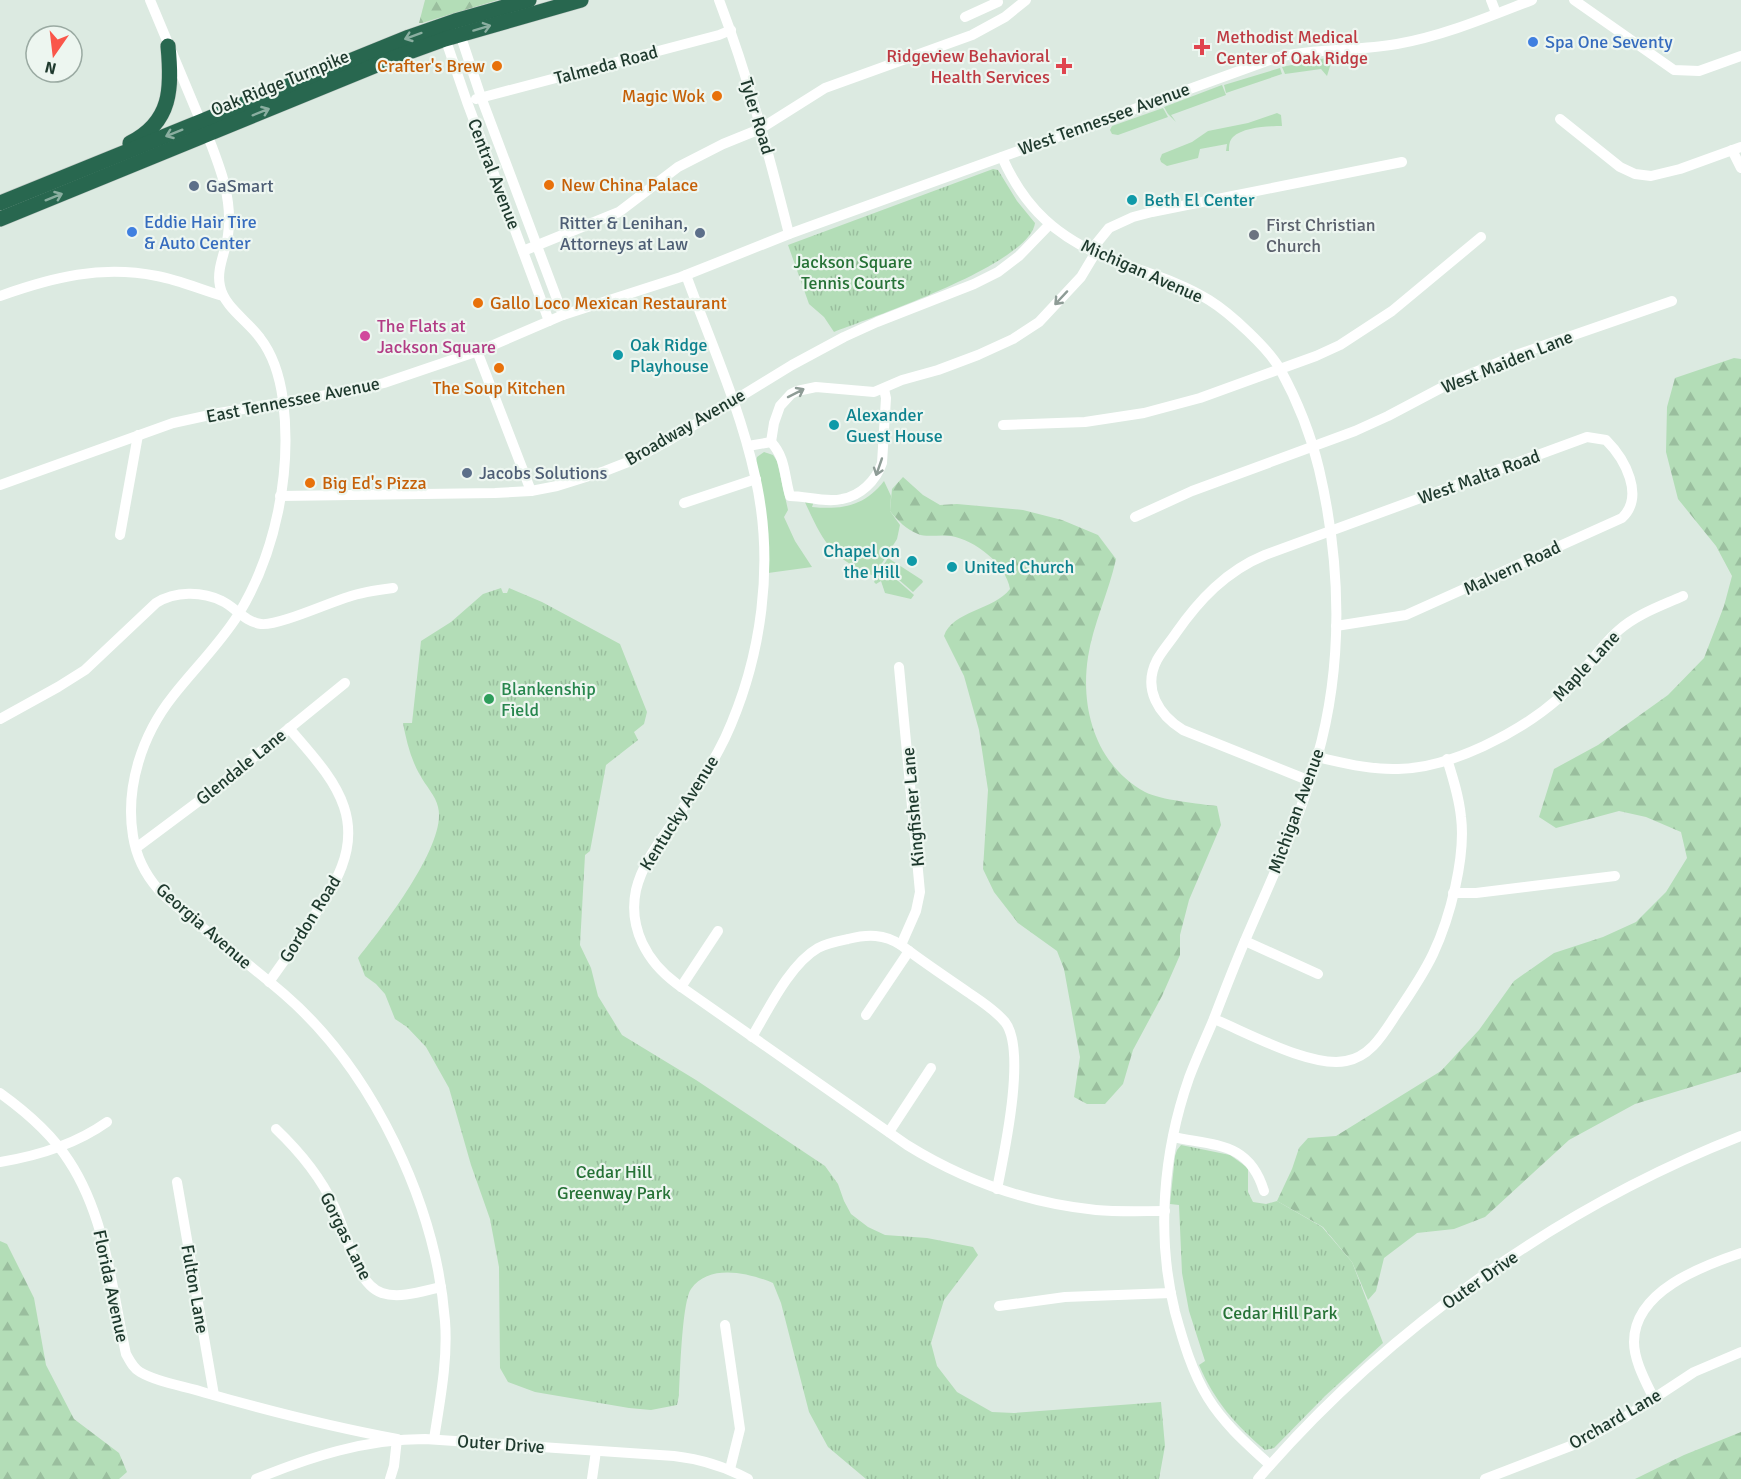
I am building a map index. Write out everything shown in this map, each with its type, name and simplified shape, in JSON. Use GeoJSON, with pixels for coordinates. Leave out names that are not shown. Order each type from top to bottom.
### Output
{"type":"FeatureCollection","features":[{"type":"Feature","properties":{"kind":"highway","name":"Oak Ridge Turnpike"},"geometry":{"type":"LineString","coordinates":[[0,203],[80,178],[529,0]]}},
{"type":"Feature","properties":{"kind":"highway","name":"Oak Ridge Turnpike"},"geometry":{"type":"LineString","coordinates":[[450,30],[581,0]]}},
{"type":"Feature","properties":{"kind":"highway"},"geometry":{"type":"LineString","coordinates":[[93,166],[118,149],[140,138],[158,120],[167,103],[171,81],[168,46]]}},
{"type":"Feature","properties":{"kind":"highway","name":"Oak Ridge Turnpike"},"geometry":{"type":"LineString","coordinates":[[0,219],[80,178],[93,166],[204,128]]}},
{"type":"Feature","properties":{"kind":"street"},"geometry":{"type":"LineString","coordinates":[[150,0],[204,128],[227,191],[228,237],[218,279],[223,296]]}},
{"type":"Feature","properties":{"kind":"street","name":"Tyler Road"},"geometry":{"type":"LineString","coordinates":[[719,0],[731,30],[765,141],[789,234]]}},
{"type":"Feature","properties":{"kind":"street"},"geometry":{"type":"LineString","coordinates":[[523,251],[619,212],[678,167],[723,144],[760,129],[825,88],[972,35],[1005,16],[1026,0]]}},
{"type":"Feature","properties":{"kind":"street"},"geometry":{"type":"LineString","coordinates":[[1491,0],[1496,13]]}},
{"type":"Feature","properties":{"kind":"street","name":"West Tennessee Avenue"},"geometry":{"type":"LineString","coordinates":[[686,275],[789,234],[1278,57],[1322,50],[1395,45],[1426,38],[1532,0]]}},
{"type":"Feature","properties":{"kind":"street"},"geometry":{"type":"LineString","coordinates":[[1574,0],[1674,70],[1699,71],[1741,56]]}},
{"type":"Feature","properties":{"kind":"street"},"geometry":{"type":"LineString","coordinates":[[965,17],[998,1],[1005,16]]}},
{"type":"Feature","properties":{"kind":"street","name":"Central Avenue"},"geometry":{"type":"LineString","coordinates":[[450,30],[481,97],[563,315]]}},
{"type":"Feature","properties":{"kind":"street","name":"Central Avenue"},"geometry":{"type":"LineString","coordinates":[[450,30],[467,102],[549,321]]}},
{"type":"Feature","properties":{"kind":"street","name":"Talmeda Road"},"geometry":{"type":"LineString","coordinates":[[467,102],[731,30]]}},
{"type":"Feature","properties":{"kind":"street"},"geometry":{"type":"LineString","coordinates":[[1560,118],[1620,167],[1635,174],[1651,176],[1680,169],[1737,149],[1741,168]]}},
{"type":"Feature","properties":{"kind":"street"},"geometry":{"type":"LineString","coordinates":[[488,158],[502,152]]}},
{"type":"Feature","properties":{"kind":"street","name":"Michigan Avenue"},"geometry":{"type":"LineString","coordinates":[[1002,157],[1016,187],[1049,225],[1069,239],[1096,252],[1170,281],[1208,300],[1239,323],[1280,369],[1300,412],[1319,466],[1332,532],[1336,593],[1336,626],[1330,701],[1317,757],[1294,827],[1190,1075],[1173,1137],[1165,1211],[1165,1249],[1171,1293],[1194,1372],[1207,1397],[1228,1426],[1270,1465]]}},
{"type":"Feature","properties":{"kind":"street"},"geometry":{"type":"LineString","coordinates":[[884,389],[886,398],[882,463],[875,478],[861,490],[842,499],[790,496],[782,456],[771,442],[780,406],[791,394],[816,387],[874,392],[902,380],[938,370],[1013,339],[1039,322],[1081,277],[1096,252],[1096,244],[1109,228],[1133,217],[1402,162]]}},
{"type":"Feature","properties":{"kind":"street","name":"Broadway Avenue"},"geometry":{"type":"LineString","coordinates":[[280,496],[531,491],[586,477],[628,462],[668,441],[732,401],[844,337],[998,272],[1019,256],[1049,225]]}},
{"type":"Feature","properties":{"kind":"street"},"geometry":{"type":"LineString","coordinates":[[1003,425],[1123,418],[1184,403],[1280,369],[1340,345],[1368,328],[1481,237]]}},
{"type":"Feature","properties":{"kind":"street"},"geometry":{"type":"LineString","coordinates":[[0,296],[66,276],[120,271],[159,276],[223,296]]}},
{"type":"Feature","properties":{"kind":"street","name":"Kentucky Avenue"},"geometry":{"type":"LineString","coordinates":[[686,275],[748,446],[761,511],[764,572],[758,632],[749,671],[734,716],[719,748],[694,791],[647,861],[636,893],[635,921],[643,945],[653,962],[666,976],[933,1161],[998,1189],[1045,1203],[1087,1209],[1165,1211]]}},
{"type":"Feature","properties":{"kind":"street","name":"East Tennessee Avenue"},"geometry":{"type":"LineString","coordinates":[[0,485],[173,423],[384,383],[477,351],[563,315],[686,275]]}},
{"type":"Feature","properties":{"kind":"street"},"geometry":{"type":"LineString","coordinates":[[539,294],[553,289]]}},
{"type":"Feature","properties":{"kind":"street","name":"Georgia Avenue"},"geometry":{"type":"LineString","coordinates":[[223,296],[262,340],[279,375],[286,452],[276,522],[261,568],[239,613],[207,658],[170,700],[148,736],[140,757],[131,802],[133,837],[150,878],[163,895],[287,996],[328,1039],[359,1081],[386,1127],[419,1202],[441,1287],[446,1355],[434,1439]]}},
{"type":"Feature","properties":{"kind":"street","name":"West Maiden Lane"},"geometry":{"type":"LineString","coordinates":[[1135,516],[1192,491],[1313,447],[1388,416],[1475,372],[1524,352],[1672,301]]}},
{"type":"Feature","properties":{"kind":"street"},"geometry":{"type":"LineString","coordinates":[[477,351],[531,491]]}},
{"type":"Feature","properties":{"kind":"street"},"geometry":{"type":"LineString","coordinates":[[120,535],[138,435]]}},
{"type":"Feature","properties":{"kind":"street","name":"West Malta Road"},"geometry":{"type":"LineString","coordinates":[[1310,781],[1210,742],[1169,721],[1155,700],[1152,684],[1156,661],[1189,615],[1217,585],[1237,568],[1251,561],[1587,437],[1606,440],[1620,457]]}},
{"type":"Feature","properties":{"kind":"street"},"geometry":{"type":"LineString","coordinates":[[748,446],[771,442]]}},
{"type":"Feature","properties":{"kind":"street","name":"Malvern Road"},"geometry":{"type":"LineString","coordinates":[[1336,626],[1406,615],[1622,518],[1628,512],[1633,498],[1632,487],[1620,457]]}},
{"type":"Feature","properties":{"kind":"street"},"geometry":{"type":"LineString","coordinates":[[684,503],[756,479]]}},
{"type":"Feature","properties":{"kind":"street"},"geometry":{"type":"LineString","coordinates":[[0,719],[85,670],[163,599],[184,594],[202,595],[222,601],[251,622],[270,624],[349,597],[393,588]]}},
{"type":"Feature","properties":{"kind":"street","name":"Maple Lane"},"geometry":{"type":"LineString","coordinates":[[1317,757],[1363,766],[1400,769],[1447,759],[1490,744],[1529,721],[1558,699],[1620,629],[1638,616],[1683,596]]}},
{"type":"Feature","properties":{"kind":"street","name":"Kingfisher Lane"},"geometry":{"type":"LineString","coordinates":[[866,1015],[905,948],[920,892],[899,667]]}},
{"type":"Feature","properties":{"kind":"street","name":"Glendale Lane"},"geometry":{"type":"LineString","coordinates":[[136,848],[210,793],[345,683]]}},
{"type":"Feature","properties":{"kind":"street","name":"Gordon Road"},"geometry":{"type":"LineString","coordinates":[[269,982],[333,888],[342,868],[349,834],[344,807],[337,791],[328,776],[289,728]]}},
{"type":"Feature","properties":{"kind":"street"},"geometry":{"type":"LineString","coordinates":[[1214,1019],[1317,1061],[1339,1062],[1358,1058],[1368,1052],[1378,1041],[1418,983],[1434,952],[1453,893],[1460,851],[1461,820],[1447,759]]}},
{"type":"Feature","properties":{"kind":"street"},"geometry":{"type":"LineString","coordinates":[[1453,893],[1476,893],[1615,876]]}},
{"type":"Feature","properties":{"kind":"street"},"geometry":{"type":"LineString","coordinates":[[681,987],[718,931]]}},
{"type":"Feature","properties":{"kind":"street"},"geometry":{"type":"LineString","coordinates":[[752,1037],[795,970],[816,949],[855,937],[878,935],[905,948],[982,1002],[1004,1021],[1010,1033],[1013,1044],[1012,1102],[998,1189]]}},
{"type":"Feature","properties":{"kind":"street"},"geometry":{"type":"LineString","coordinates":[[1245,941],[1318,974]]}},
{"type":"Feature","properties":{"kind":"street"},"geometry":{"type":"LineString","coordinates":[[889,1132],[931,1068]]}},
{"type":"Feature","properties":{"kind":"street","name":"Florida Avenue"},"geometry":{"type":"LineString","coordinates":[[0,1093],[37,1124],[70,1161],[92,1208],[103,1245],[126,1354],[141,1372],[288,1416],[397,1439]]}},
{"type":"Feature","properties":{"kind":"street"},"geometry":{"type":"LineString","coordinates":[[0,1162],[59,1147],[91,1133],[106,1122]]}},
{"type":"Feature","properties":{"kind":"street","name":"Gorgas Lane"},"geometry":{"type":"LineString","coordinates":[[276,1129],[298,1153],[324,1188],[337,1213],[359,1271],[368,1284],[382,1293],[396,1295],[441,1287]]}},
{"type":"Feature","properties":{"kind":"street","name":"Outer Drive"},"geometry":{"type":"LineString","coordinates":[[1258,1479],[1323,1409],[1383,1354],[1469,1286],[1593,1207],[1675,1165],[1741,1136]]}},
{"type":"Feature","properties":{"kind":"street"},"geometry":{"type":"LineString","coordinates":[[1173,1137],[1232,1150],[1245,1156],[1260,1178],[1264,1191]]}},
{"type":"Feature","properties":{"kind":"street","name":"Fulton Lane"},"geometry":{"type":"LineString","coordinates":[[177,1182],[214,1395]]}},
{"type":"Feature","properties":{"kind":"street"},"geometry":{"type":"LineString","coordinates":[[1654,1398],[1644,1378],[1635,1349],[1634,1341],[1640,1318],[1659,1293],[1680,1278],[1741,1253]]}},
{"type":"Feature","properties":{"kind":"street"},"geometry":{"type":"LineString","coordinates":[[999,1306],[1065,1298],[1171,1293]]}},
{"type":"Feature","properties":{"kind":"street"},"geometry":{"type":"LineString","coordinates":[[725,1325],[740,1430],[730,1469]]}},
{"type":"Feature","properties":{"kind":"street","name":"Orchard Lane"},"geometry":{"type":"LineString","coordinates":[[1485,1479],[1581,1442],[1624,1418],[1694,1372],[1741,1352]]}},
{"type":"Feature","properties":{"kind":"street"},"geometry":{"type":"LineString","coordinates":[[342,1429],[346,1438],[344,1448]]}},
{"type":"Feature","properties":{"kind":"street"},"geometry":{"type":"LineString","coordinates":[[390,1479],[397,1439]]}},
{"type":"Feature","properties":{"kind":"street","name":"Outer Drive"},"geometry":{"type":"LineString","coordinates":[[256,1479],[344,1448],[397,1439],[434,1439],[677,1456],[730,1469],[748,1479]]}},
{"type":"Feature","properties":{"kind":"street"},"geometry":{"type":"LineString","coordinates":[[592,1479],[596,1451]]}},
{"type":"Feature","properties":{"kind":"green space"},"geometry":{"type":"Polygon","coordinates":[[[425,0],[498,0],[419,23],[425,0]]]}},
{"type":"Feature","properties":{"kind":"green space"},"geometry":{"type":"Polygon","coordinates":[[[1326,58],[1331,63],[1327,76],[1321,69],[1285,74],[1282,67],[1326,58]]]}},
{"type":"Feature","properties":{"kind":"green space"},"geometry":{"type":"Polygon","coordinates":[[[1280,68],[1282,74],[1226,93],[1224,85],[1280,68]]]}},
{"type":"Feature","properties":{"kind":"green space"},"geometry":{"type":"Polygon","coordinates":[[[1222,85],[1226,95],[1171,115],[1176,122],[1164,107],[1222,85]]]}},
{"type":"Feature","properties":{"kind":"green space"},"geometry":{"type":"Polygon","coordinates":[[[1163,108],[1168,117],[1118,135],[1112,134],[1110,130],[1112,126],[1163,108]]]}},
{"type":"Feature","properties":{"kind":"green space"},"geometry":{"type":"Polygon","coordinates":[[[1277,113],[1281,115],[1282,126],[1243,131],[1233,137],[1229,151],[1226,151],[1227,144],[1200,149],[1198,158],[1167,166],[1161,162],[1162,154],[1192,142],[1208,131],[1248,123],[1277,113]]]}},
{"type":"Feature","properties":{"kind":"green space","name":"Jackson Square Tennis Courts"},"geometry":{"type":"Polygon","coordinates":[[[993,169],[998,170],[1017,201],[1035,223],[1026,239],[1007,255],[979,272],[947,287],[834,332],[824,317],[809,304],[788,245],[993,169]]]}},
{"type":"Feature","properties":{"kind":"green space"},"geometry":{"type":"Polygon","coordinates":[[[1734,358],[1741,359],[1741,1072],[1635,1104],[1569,1140],[1485,1217],[1454,1229],[1417,1233],[1384,1258],[1376,1291],[1368,1300],[1352,1262],[1323,1227],[1277,1201],[1299,1148],[1308,1138],[1336,1136],[1441,1071],[1479,1030],[1514,981],[1554,953],[1603,937],[1636,922],[1666,892],[1687,858],[1681,832],[1646,817],[1619,811],[1556,828],[1539,817],[1554,769],[1598,745],[1668,695],[1704,658],[1724,606],[1732,576],[1716,546],[1678,499],[1666,452],[1667,407],[1675,378],[1734,358]]]}},
{"type":"Feature","properties":{"kind":"green space"},"geometry":{"type":"Polygon","coordinates":[[[764,452],[773,455],[777,461],[788,510],[784,517],[795,541],[812,567],[768,573],[756,462],[757,457],[764,452]]]}},
{"type":"Feature","properties":{"kind":"green space"},"geometry":{"type":"Polygon","coordinates":[[[903,477],[923,495],[940,505],[957,504],[1023,510],[1062,520],[1098,535],[1116,559],[1088,657],[1087,696],[1095,734],[1114,767],[1128,781],[1145,792],[1170,799],[1217,806],[1221,825],[1189,900],[1180,935],[1180,955],[1162,996],[1133,1050],[1123,1084],[1105,1104],[1087,1104],[1074,1097],[1080,1057],[1064,969],[1057,951],[1018,923],[994,892],[983,869],[988,790],[979,730],[964,676],[944,636],[955,621],[994,602],[1010,589],[996,562],[970,542],[951,536],[922,535],[910,530],[899,521],[890,511],[892,489],[903,477]]]}},
{"type":"Feature","properties":{"kind":"green space"},"geometry":{"type":"Polygon","coordinates":[[[884,481],[891,496],[890,511],[900,525],[897,539],[874,576],[848,562],[830,547],[804,500],[814,501],[812,507],[843,507],[869,496],[884,481]]]}},
{"type":"Feature","properties":{"kind":"green space"},"geometry":{"type":"Polygon","coordinates":[[[888,558],[923,582],[913,592],[898,579],[876,577],[888,558]]]}},
{"type":"Feature","properties":{"kind":"green space"},"geometry":{"type":"Polygon","coordinates":[[[876,578],[897,580],[914,595],[911,599],[885,593],[881,581],[876,584],[874,582],[876,578]]]}},
{"type":"Feature","properties":{"kind":"green space","name":"Cedar Hill Greenway Park"},"geometry":{"type":"Polygon","coordinates":[[[501,588],[503,593],[507,593],[509,588],[542,602],[620,644],[647,712],[644,724],[634,732],[638,740],[606,765],[590,851],[585,855],[580,945],[591,968],[598,996],[622,1035],[696,1080],[825,1166],[838,1184],[851,1214],[868,1227],[885,1235],[927,1238],[973,1247],[978,1255],[944,1300],[931,1343],[937,1366],[957,1392],[992,1412],[1014,1413],[1161,1402],[1165,1446],[1159,1479],[866,1479],[828,1447],[809,1412],[781,1303],[773,1283],[753,1276],[730,1272],[708,1276],[691,1289],[685,1308],[677,1405],[651,1410],[629,1408],[535,1392],[508,1382],[500,1368],[499,1267],[490,1219],[471,1165],[449,1088],[426,1047],[407,1027],[395,1019],[385,994],[365,976],[358,958],[410,885],[433,842],[438,823],[437,803],[414,763],[403,723],[412,723],[421,641],[451,622],[483,594],[501,588]]]}},
{"type":"Feature","properties":{"kind":"green space","name":"Cedar Hill Park"},"geometry":{"type":"Polygon","coordinates":[[[1181,1145],[1230,1155],[1248,1168],[1248,1192],[1253,1202],[1266,1204],[1277,1201],[1322,1227],[1352,1262],[1383,1343],[1325,1396],[1274,1448],[1265,1450],[1244,1431],[1219,1401],[1199,1365],[1205,1361],[1189,1311],[1182,1273],[1179,1205],[1170,1204],[1175,1156],[1181,1145]]]}},
{"type":"Feature","properties":{"kind":"green space"},"geometry":{"type":"Polygon","coordinates":[[[0,1241],[7,1244],[34,1298],[46,1365],[74,1419],[119,1453],[127,1472],[119,1479],[0,1479],[0,1241]]]}},
{"type":"Feature","properties":{"kind":"green space"},"geometry":{"type":"Polygon","coordinates":[[[1741,1432],[1741,1479],[1635,1479],[1684,1455],[1741,1432]]]}},
{"type":"Feature","properties":{"kind":"place","name":"Spa One Seventy"},"geometry":{"type":"Point","coordinates":[1533,42]}},
{"type":"Feature","properties":{"kind":"place","name":"Methodist Medical Center of Oak Ridge"},"geometry":{"type":"Point","coordinates":[1202,47]}},
{"type":"Feature","properties":{"kind":"place","name":"Crafter's Brew"},"geometry":{"type":"Point","coordinates":[497,66]}},
{"type":"Feature","properties":{"kind":"place","name":"Ridgeview Behavioral Health Services"},"geometry":{"type":"Point","coordinates":[1064,66]}},
{"type":"Feature","properties":{"kind":"place","name":"Magic Wok"},"geometry":{"type":"Point","coordinates":[717,96]}},
{"type":"Feature","properties":{"kind":"place","name":"New China Palace"},"geometry":{"type":"Point","coordinates":[549,185]}},
{"type":"Feature","properties":{"kind":"place","name":"GaSmart"},"geometry":{"type":"Point","coordinates":[194,186]}},
{"type":"Feature","properties":{"kind":"place","name":"Beth El Center"},"geometry":{"type":"Point","coordinates":[1132,200]}},
{"type":"Feature","properties":{"kind":"place","name":"Eddie Hair Tire & Auto Center"},"geometry":{"type":"Point","coordinates":[132,232]}},
{"type":"Feature","properties":{"kind":"place","name":"Ritter & Lenihan, Attorneys at Law"},"geometry":{"type":"Point","coordinates":[700,233]}},
{"type":"Feature","properties":{"kind":"place","name":"First Christian Church"},"geometry":{"type":"Point","coordinates":[1254,235]}},
{"type":"Feature","properties":{"kind":"place","name":"Gallo Loco Mexican Restaurant"},"geometry":{"type":"Point","coordinates":[478,303]}},
{"type":"Feature","properties":{"kind":"place","name":"The Flats at Jackson Square"},"geometry":{"type":"Point","coordinates":[365,336]}},
{"type":"Feature","properties":{"kind":"place","name":"Oak Ridge Playhouse"},"geometry":{"type":"Point","coordinates":[618,355]}},
{"type":"Feature","properties":{"kind":"place","name":"The Soup Kitchen"},"geometry":{"type":"Point","coordinates":[499,368]}},
{"type":"Feature","properties":{"kind":"place","name":"Alexander Guest House"},"geometry":{"type":"Point","coordinates":[834,425]}},
{"type":"Feature","properties":{"kind":"place","name":"Jacobs Solutions"},"geometry":{"type":"Point","coordinates":[467,473]}},
{"type":"Feature","properties":{"kind":"place","name":"Big Ed's Pizza"},"geometry":{"type":"Point","coordinates":[310,483]}},
{"type":"Feature","properties":{"kind":"place","name":"Chapel on the Hill"},"geometry":{"type":"Point","coordinates":[912,561]}},
{"type":"Feature","properties":{"kind":"place","name":"United Church"},"geometry":{"type":"Point","coordinates":[952,567]}},
{"type":"Feature","properties":{"kind":"place","name":"Blankenship Field"},"geometry":{"type":"Point","coordinates":[489,699]}}]}
